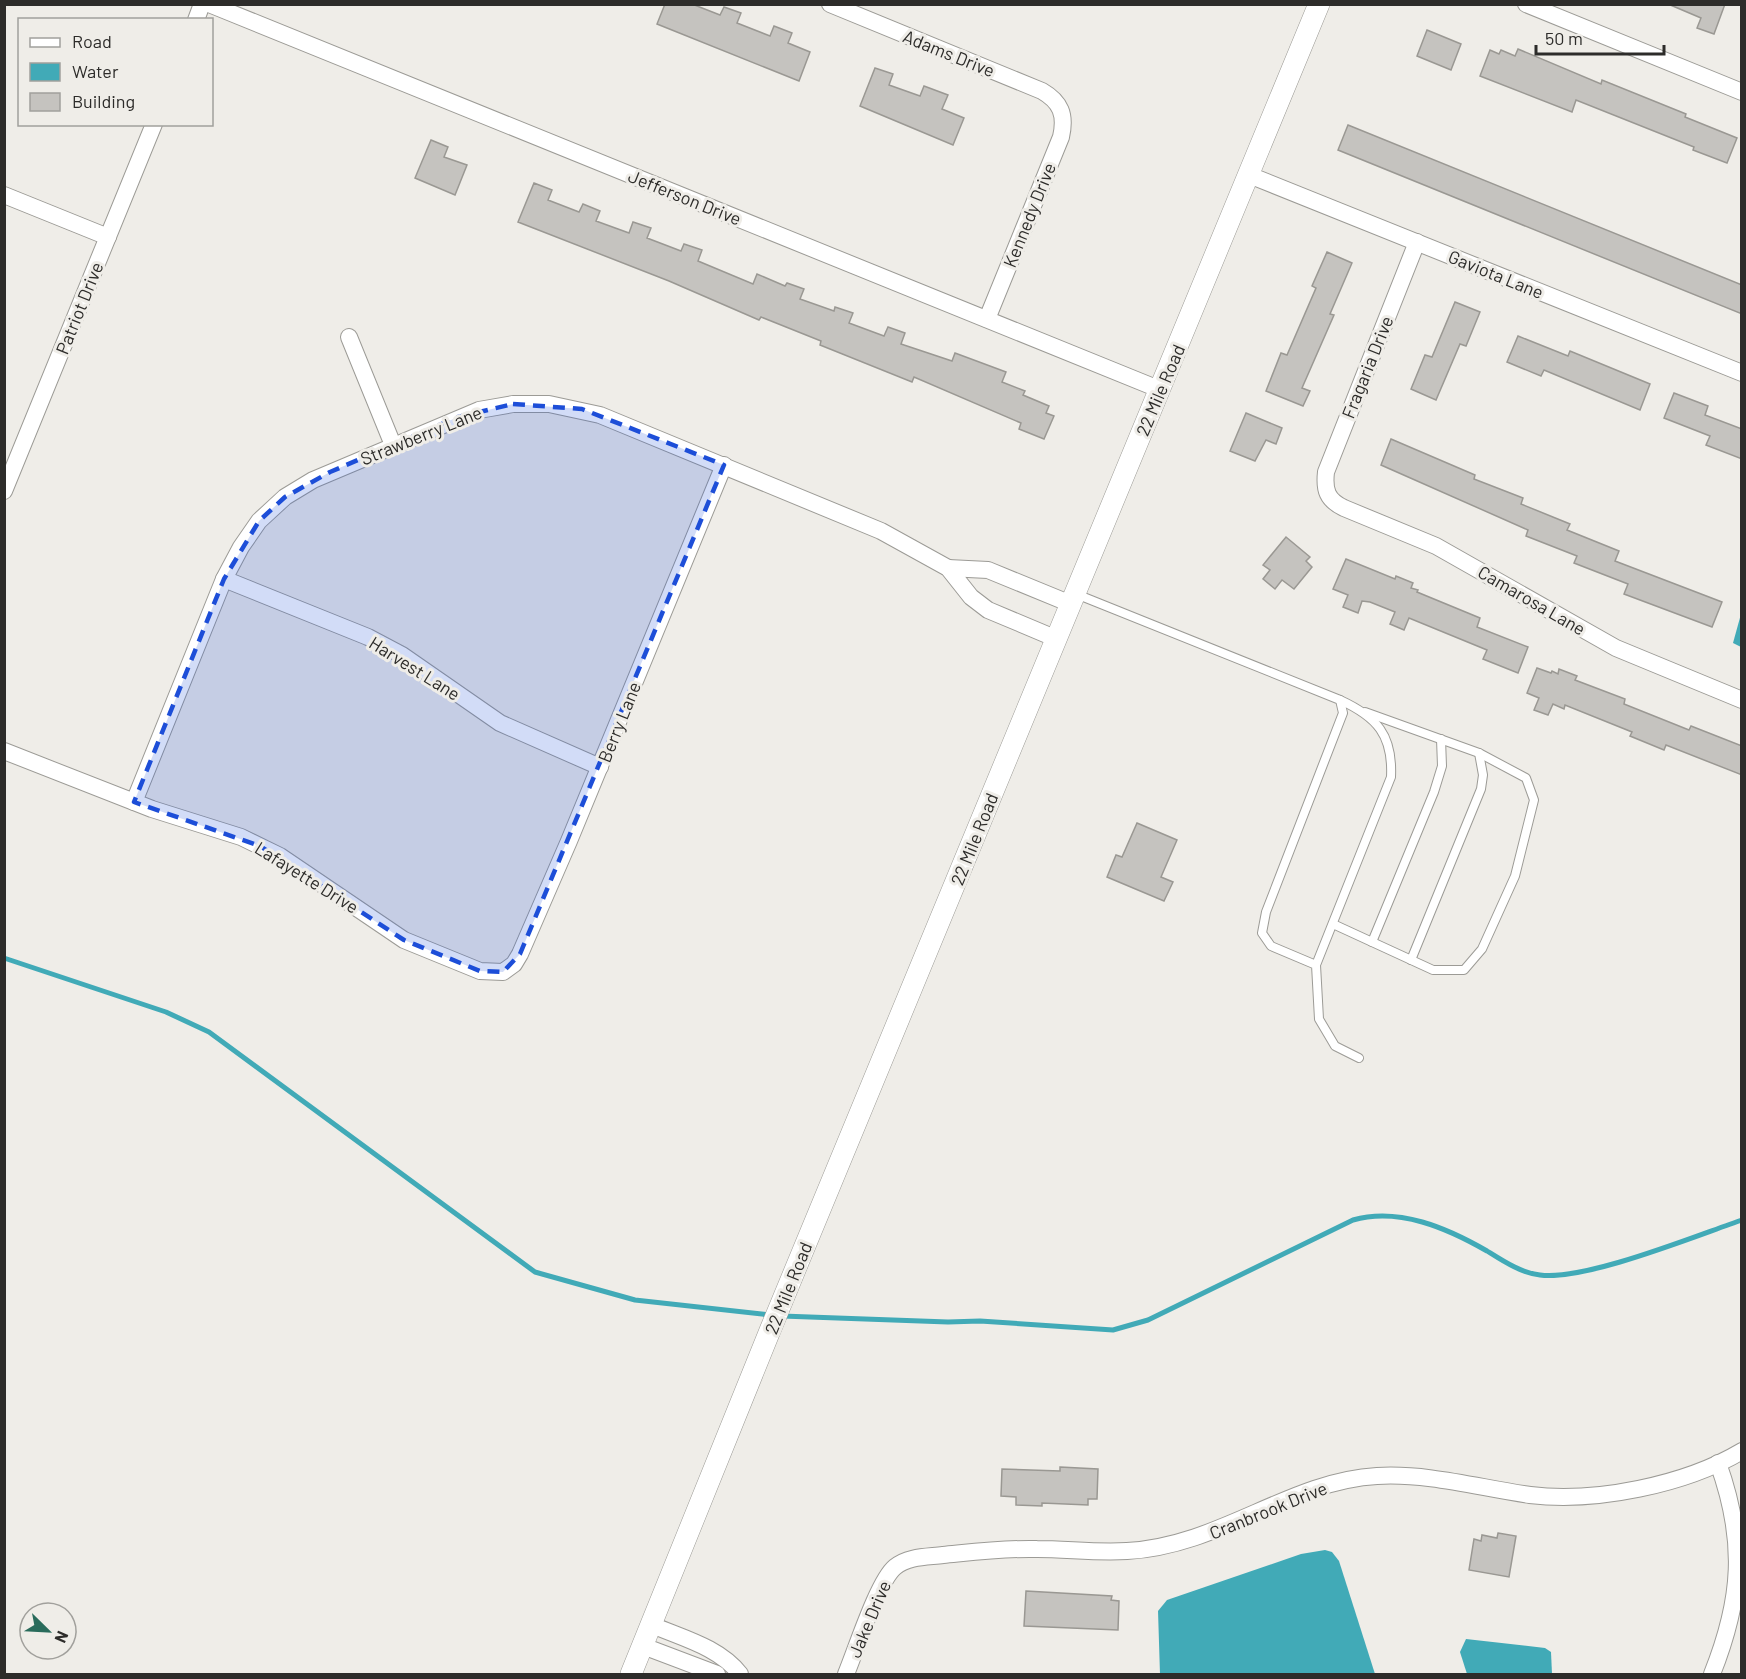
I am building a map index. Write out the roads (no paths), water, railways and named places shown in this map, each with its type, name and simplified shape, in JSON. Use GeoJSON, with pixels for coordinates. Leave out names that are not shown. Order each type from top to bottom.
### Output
{"type":"FeatureCollection","features":[{"type":"Feature","properties":{"kind":"street","name":"Jefferson Drive"},"geometry":{"type":"LineString","coordinates":[[209,4],[1161,390]]}},
{"type":"Feature","properties":{"kind":"street","name":"Adams Drive"},"geometry":{"type":"LineString","coordinates":[[831,4],[1042,91],[1052,97],[1062,111]]}},
{"type":"Feature","properties":{"kind":"street","name":"22 Mile Road"},"geometry":{"type":"LineString","coordinates":[[632,1674],[771,1328],[1319,4]]}},
{"type":"Feature","properties":{"kind":"street"},"geometry":{"type":"LineString","coordinates":[[1526,4],[1741,90]]}},
{"type":"Feature","properties":{"kind":"street","name":"Kennedy Drive"},"geometry":{"type":"LineString","coordinates":[[987,319],[1061,136],[1062,111]]}},
{"type":"Feature","properties":{"kind":"street","name":"Patriot Drive"},"geometry":{"type":"LineString","coordinates":[[4,491],[153,126]]}},
{"type":"Feature","properties":{"kind":"street","name":"Gaviota Lane"},"geometry":{"type":"LineString","coordinates":[[1249,175],[1742,373]]}},
{"type":"Feature","properties":{"kind":"street"},"geometry":{"type":"LineString","coordinates":[[4,195],[108,237]]}},
{"type":"Feature","properties":{"kind":"street","name":"Fragaria Drive"},"geometry":{"type":"LineString","coordinates":[[1327,494],[1324,484],[1326,472],[1417,242]]}},
{"type":"Feature","properties":{"kind":"street"},"geometry":{"type":"LineString","coordinates":[[349,337],[393,445]]}},
{"type":"Feature","properties":{"kind":"street","name":"Strawberry Lane"},"geometry":{"type":"LineString","coordinates":[[134,802],[224,579],[250,534],[285,497],[330,471],[479,410],[513,404],[549,404],[600,415],[881,531],[948,568],[970,597],[988,610],[1057,639]]}},
{"type":"Feature","properties":{"kind":"street","name":"Berry Lane"},"geometry":{"type":"LineString","coordinates":[[503,972],[514,964],[520,954],[724,465]]}},
{"type":"Feature","properties":{"kind":"street","name":"Camarosa Lane"},"geometry":{"type":"LineString","coordinates":[[1327,494],[1334,503],[1344,508],[1458,558],[1616,648],[1742,700]]}},
{"type":"Feature","properties":{"kind":"street","name":"Strawberry Lane"},"geometry":{"type":"LineString","coordinates":[[948,568],[988,570],[1073,599]]}},
{"type":"Feature","properties":{"kind":"street","name":"Harvest Lane"},"geometry":{"type":"LineString","coordinates":[[224,579],[368,637],[402,656],[500,723],[600,766]]}},
{"type":"Feature","properties":{"kind":"street","name":"Lafayette Drive"},"geometry":{"type":"LineString","coordinates":[[4,750],[134,802],[260,846],[304,872],[404,940],[480,971],[503,972]]}},
{"type":"Feature","properties":{"kind":"street","name":"Cranbrook Drive"},"geometry":{"type":"LineString","coordinates":[[896,1565],[920,1558],[1016,1549],[1102,1552],[1150,1549],[1218,1531],[1311,1490],[1353,1479],[1421,1477],[1532,1495],[1576,1497],[1643,1487],[1718,1463],[1742,1451]]}},
{"type":"Feature","properties":{"kind":"street"},"geometry":{"type":"LineString","coordinates":[[1712,1674],[1732,1618],[1738,1579],[1734,1519],[1718,1463]]}},
{"type":"Feature","properties":{"kind":"street","name":"Jake Drive"},"geometry":{"type":"LineString","coordinates":[[846,1674],[884,1583],[896,1565]]}},
{"type":"Feature","properties":{"kind":"street"},"geometry":{"type":"LineString","coordinates":[[651,1625],[715,1652],[730,1661],[740,1674]]}},
{"type":"Feature","properties":{"kind":"street"},"geometry":{"type":"LineString","coordinates":[[643,1646],[717,1674]]}},
{"type":"Feature","properties":{"kind":"lane"},"geometry":{"type":"LineString","coordinates":[[1073,599],[1340,700],[1365,712],[1479,753],[1526,778],[1534,800],[1515,876],[1482,949],[1464,970],[1433,970],[1333,924]]}},
{"type":"Feature","properties":{"kind":"lane"},"geometry":{"type":"LineString","coordinates":[[1316,966],[1271,946],[1262,933],[1266,912],[1343,713],[1340,700]]}},
{"type":"Feature","properties":{"kind":"lane"},"geometry":{"type":"LineString","coordinates":[[1359,1058],[1335,1046],[1319,1019],[1316,966],[1391,777],[1392,760],[1387,739],[1365,712]]}},
{"type":"Feature","properties":{"kind":"lane"},"geometry":{"type":"LineString","coordinates":[[1372,942],[1434,792],[1442,766],[1441,739]]}},
{"type":"Feature","properties":{"kind":"lane"},"geometry":{"type":"LineString","coordinates":[[1411,960],[1481,789],[1483,775],[1479,753]]}},
{"type":"Feature","properties":{"kind":"water"},"geometry":{"type":"Polygon","coordinates":[[[1741,614],[1741,647],[1733,643],[1741,614]]]}},
{"type":"Feature","properties":{"kind":"water"},"geometry":{"type":"Polygon","coordinates":[[[1325,1550],[1332,1552],[1339,1561],[1375,1674],[1160,1674],[1158,1611],[1167,1600],[1301,1554],[1325,1550]]]}},
{"type":"Feature","properties":{"kind":"water"},"geometry":{"type":"Polygon","coordinates":[[[1466,1639],[1545,1648],[1551,1652],[1552,1674],[1467,1674],[1460,1652],[1466,1639]]]}},
{"type":"Feature","properties":{"kind":"waterway"},"geometry":{"type":"LineString","coordinates":[[4,958],[166,1012],[209,1032],[535,1272],[635,1300],[770,1315]]}},
{"type":"Feature","properties":{"kind":"waterway"},"geometry":{"type":"LineString","coordinates":[[782,1316],[948,1322],[980,1321],[1113,1330],[1148,1320],[1353,1220],[1370,1217],[1388,1216],[1422,1222],[1456,1235],[1519,1269],[1540,1275],[1560,1275],[1611,1264],[1742,1220]]}}]}
